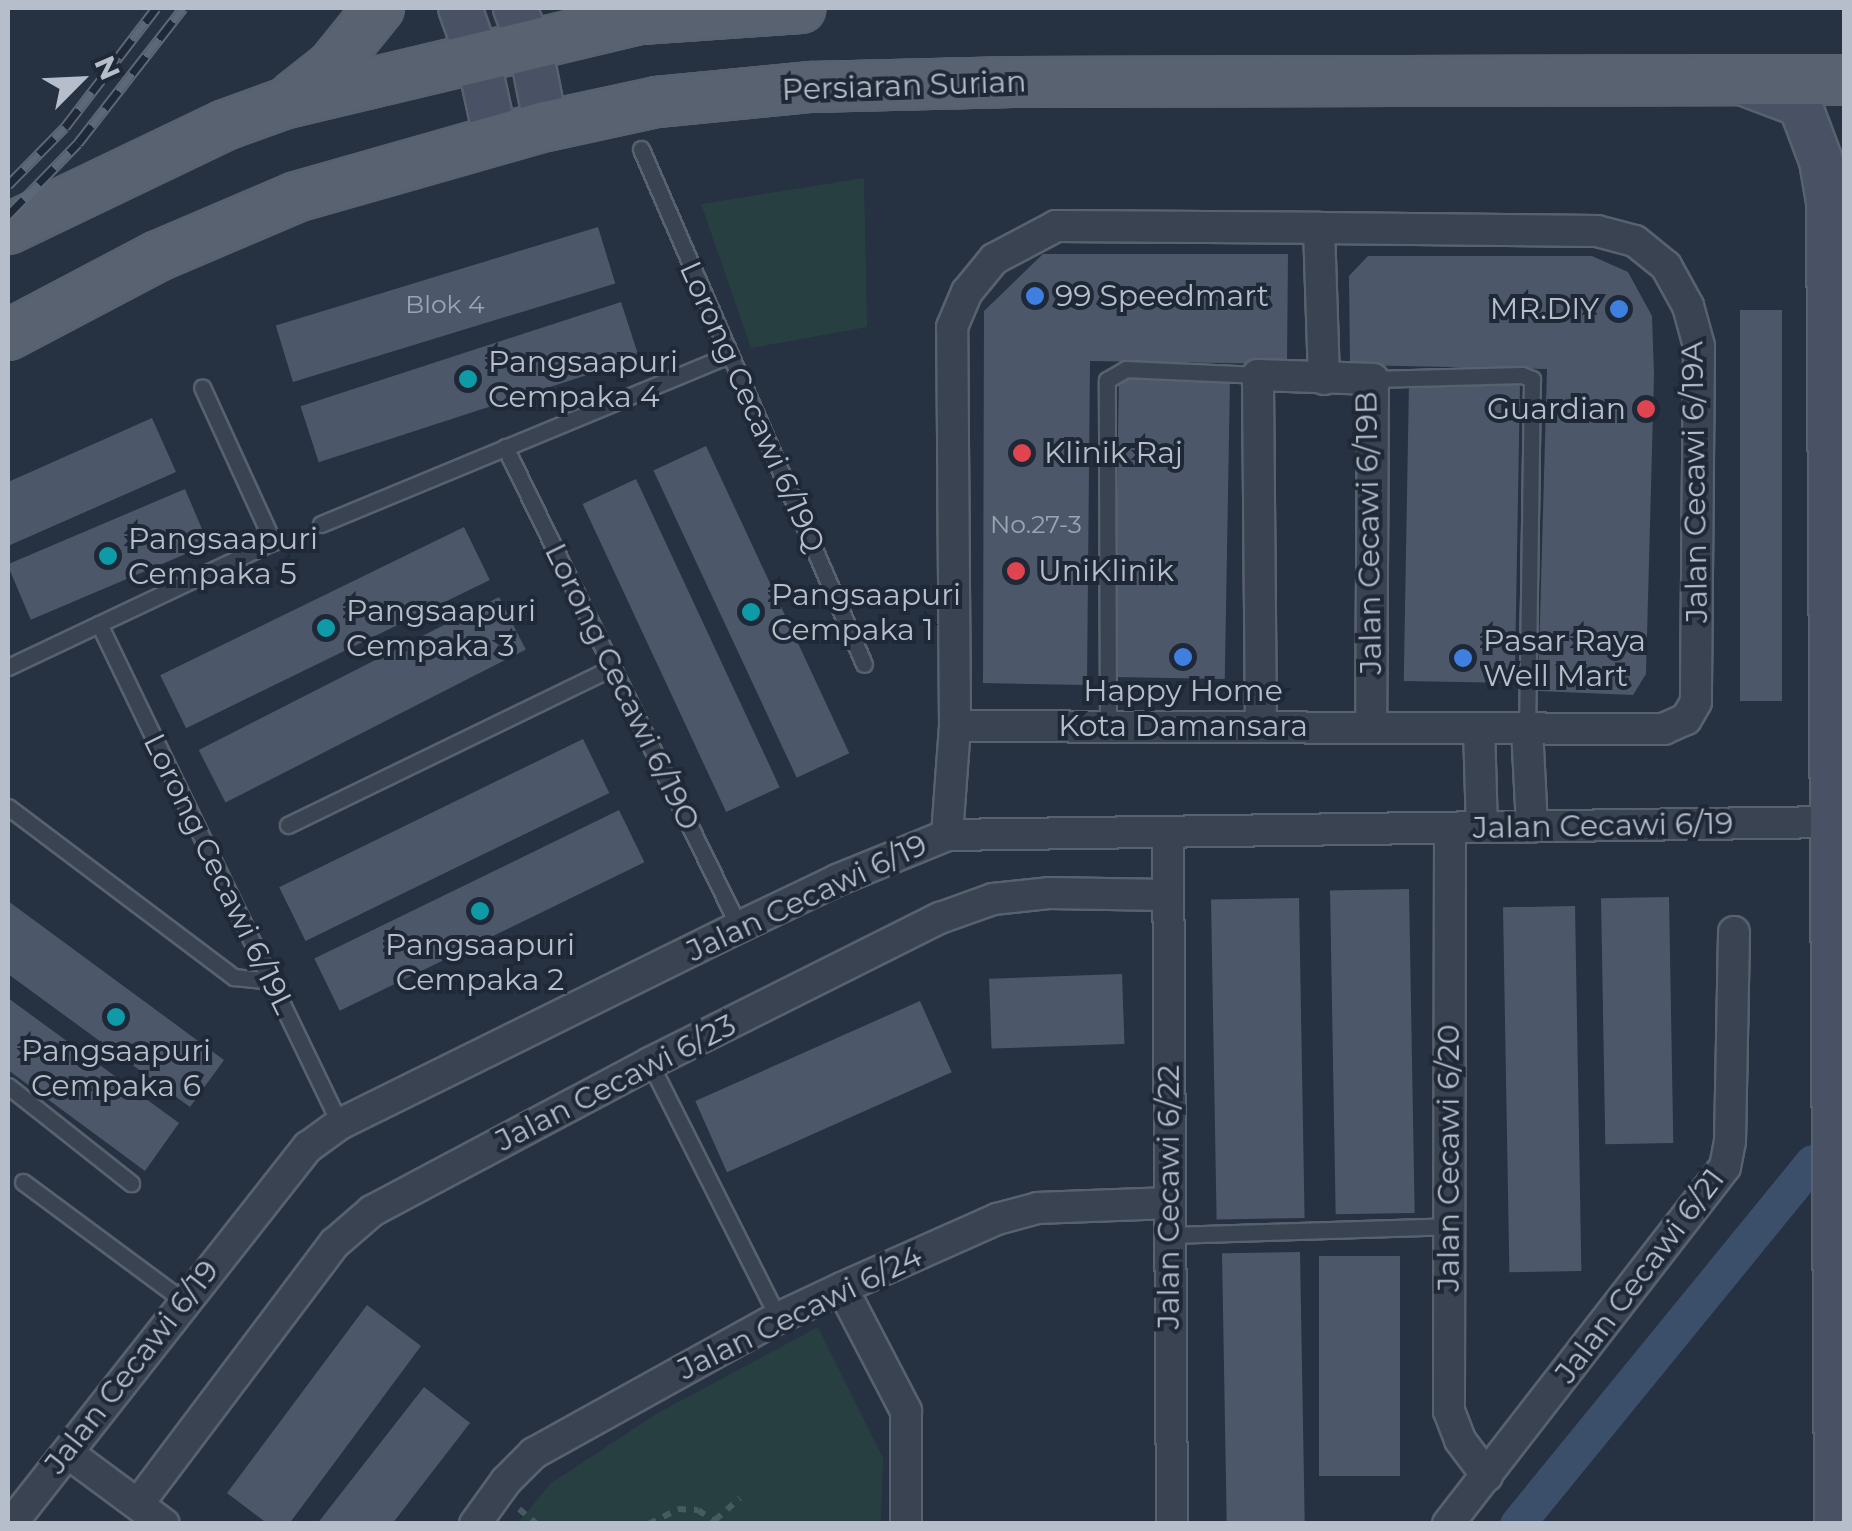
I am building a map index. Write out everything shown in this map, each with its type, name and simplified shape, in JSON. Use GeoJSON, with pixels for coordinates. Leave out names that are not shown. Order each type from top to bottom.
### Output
{"type":"FeatureCollection","features":[{"type":"Feature","properties":{"kind":"main road"},"geometry":{"type":"LineString","coordinates":[[283,104],[332,66],[379,8]]}},
{"type":"Feature","properties":{"kind":"main road"},"geometry":{"type":"LineString","coordinates":[[8,229],[225,125],[283,104],[478,58],[522,27],[623,13],[800,8]]}},
{"type":"Feature","properties":{"kind":"main road","name":"Persiaran Surian"},"geometry":{"type":"LineString","coordinates":[[8,335],[158,256],[296,198],[546,126],[657,102],[811,87],[1013,82],[1844,80]]}},
{"type":"Feature","properties":{"kind":"street"},"geometry":{"type":"LineString","coordinates":[[460,8],[478,58],[496,140]]}},
{"type":"Feature","properties":{"kind":"street"},"geometry":{"type":"LineString","coordinates":[[522,27],[546,126]]}},
{"type":"Feature","properties":{"kind":"street"},"geometry":{"type":"LineString","coordinates":[[1737,81],[1800,105],[1810,124],[1828,202],[1837,546],[1840,1428],[1836,1524]]}},
{"type":"Feature","properties":{"kind":"street"},"geometry":{"type":"LineString","coordinates":[[1828,202],[1844,156]]}},
{"type":"Feature","properties":{"kind":"street","name":"Jalan Cecawi 6/19A"},"geometry":{"type":"LineString","coordinates":[[1056,226],[1319,228],[1597,231],[1635,241],[1666,266],[1688,306],[1699,346],[1696,702],[1686,719],[1664,728],[955,726],[952,328],[967,292],[994,259],[1056,226]]}},
{"type":"Feature","properties":{"kind":"street"},"geometry":{"type":"LineString","coordinates":[[1319,228],[1324,379]]}},
{"type":"Feature","properties":{"kind":"street"},"geometry":{"type":"LineString","coordinates":[[1258,375],[1261,727]]}},
{"type":"Feature","properties":{"kind":"street","name":"Jalan Cecawi 6/19B"},"geometry":{"type":"LineString","coordinates":[[1258,375],[1373,379],[1371,727]]}},
{"type":"Feature","properties":{"kind":"street"},"geometry":{"type":"LineString","coordinates":[[947,835],[955,726]]}},
{"type":"Feature","properties":{"kind":"street"},"geometry":{"type":"LineString","coordinates":[[1480,728],[1482,827]]}},
{"type":"Feature","properties":{"kind":"street"},"geometry":{"type":"LineString","coordinates":[[1527,728],[1532,826]]}},
{"type":"Feature","properties":{"kind":"street","name":"Jalan Cecawi 6/19"},"geometry":{"type":"LineString","coordinates":[[11,1524],[308,1147],[340,1124],[739,927],[836,880],[947,835],[1532,826],[1836,839]]}},
{"type":"Feature","properties":{"kind":"street","name":"Jalan Cecawi 6/20"},"geometry":{"type":"LineString","coordinates":[[1450,828],[1450,1411],[1460,1440],[1488,1476]]}},
{"type":"Feature","properties":{"kind":"street"},"geometry":{"type":"LineString","coordinates":[[1167,883],[1168,832]]}},
{"type":"Feature","properties":{"kind":"street","name":"Jalan Cecawi 6/23"},"geometry":{"type":"LineString","coordinates":[[138,1504],[334,1243],[372,1211],[650,1063],[940,918],[992,899],[1167,883]]}},
{"type":"Feature","properties":{"kind":"street","name":"Jalan Cecawi 6/22"},"geometry":{"type":"LineString","coordinates":[[1167,883],[1172,1524]]}},
{"type":"Feature","properties":{"kind":"street","name":"Jalan Cecawi 6/21"},"geometry":{"type":"LineString","coordinates":[[1448,1524],[1725,1167],[1734,932]]}},
{"type":"Feature","properties":{"kind":"street","name":"Jalan Cecawi 6/24"},"geometry":{"type":"LineString","coordinates":[[475,1524],[506,1481],[534,1453],[778,1318],[842,1288],[996,1219],[1024,1212],[1170,1203]]}},
{"type":"Feature","properties":{"kind":"street"},"geometry":{"type":"LineString","coordinates":[[842,1288],[906,1411],[906,1524]]}},
{"type":"Feature","properties":{"kind":"street"},"geometry":{"type":"LineString","coordinates":[[68,1453],[164,1524]]}},
{"type":"Feature","properties":{"kind":"lane","name":"Lorong Cecawi 6/19Q"},"geometry":{"type":"LineString","coordinates":[[641,149],[864,664]]}},
{"type":"Feature","properties":{"kind":"lane"},"geometry":{"type":"LineString","coordinates":[[321,524],[728,355]]}},
{"type":"Feature","properties":{"kind":"lane"},"geometry":{"type":"LineString","coordinates":[[1108,726],[1107,380],[1126,369],[1258,375]]}},
{"type":"Feature","properties":{"kind":"lane"},"geometry":{"type":"LineString","coordinates":[[1373,379],[1522,375],[1532,378],[1527,728]]}},
{"type":"Feature","properties":{"kind":"lane"},"geometry":{"type":"LineString","coordinates":[[8,667],[274,542],[202,386]]}},
{"type":"Feature","properties":{"kind":"lane","name":"Lorong Cecawi 6/19O"},"geometry":{"type":"LineString","coordinates":[[505,446],[739,927]]}},
{"type":"Feature","properties":{"kind":"lane","name":"Lorong Cecawi 6/19L"},"geometry":{"type":"LineString","coordinates":[[99,624],[340,1124]]}},
{"type":"Feature","properties":{"kind":"lane"},"geometry":{"type":"LineString","coordinates":[[288,825],[612,668]]}},
{"type":"Feature","properties":{"kind":"lane"},"geometry":{"type":"LineString","coordinates":[[8,807],[234,977],[270,980]]}},
{"type":"Feature","properties":{"kind":"lane"},"geometry":{"type":"LineString","coordinates":[[650,1063],[778,1318]]}},
{"type":"Feature","properties":{"kind":"lane"},"geometry":{"type":"LineString","coordinates":[[8,1086],[131,1183]]}},
{"type":"Feature","properties":{"kind":"lane"},"geometry":{"type":"LineString","coordinates":[[23,1182],[184,1300]]}},
{"type":"Feature","properties":{"kind":"lane"},"geometry":{"type":"LineString","coordinates":[[1170,1236],[1449,1226]]}},
{"type":"Feature","properties":{"kind":"path"},"geometry":{"type":"LineString","coordinates":[[650,1524],[678,1509],[698,1510],[716,1522],[740,1498]]}},
{"type":"Feature","properties":{"kind":"green space"},"geometry":{"type":"Polygon","coordinates":[[[864,178],[867,327],[751,348],[701,204],[864,178]]]}},
{"type":"Feature","properties":{"kind":"green space"},"geometry":{"type":"Polygon","coordinates":[[[818,1327],[883,1458],[881,1523],[518,1523],[550,1484],[656,1414],[818,1327]]]}},
{"type":"Feature","properties":{"kind":"building","name":"Pangsaapuri Cempaka 4"},"geometry":{"type":"Polygon","coordinates":[[[598,227],[615,283],[293,382],[276,326],[598,227]]]}},
{"type":"Feature","properties":{"kind":"building"},"geometry":{"type":"Polygon","coordinates":[[[1043,254],[1288,254],[1287,364],[1090,361],[1087,685],[983,683],[984,311],[1043,254]]]}},
{"type":"Feature","properties":{"kind":"building"},"geometry":{"type":"Polygon","coordinates":[[[1368,256],[1592,256],[1628,272],[1652,316],[1654,375],[1646,674],[1633,695],[1538,691],[1547,369],[1350,365],[1349,276],[1368,256]]]}},
{"type":"Feature","properties":{"kind":"building","name":"Pangsaapuri Cempaka 4"},"geometry":{"type":"Polygon","coordinates":[[[621,302],[639,358],[319,462],[300,406],[621,302]]]}},
{"type":"Feature","properties":{"kind":"building"},"geometry":{"type":"Polygon","coordinates":[[[1740,310],[1782,310],[1782,701],[1740,701],[1740,310]]]}},
{"type":"Feature","properties":{"kind":"building"},"geometry":{"type":"Polygon","coordinates":[[[1119,378],[1230,380],[1225,679],[1114,677],[1119,378]]]}},
{"type":"Feature","properties":{"kind":"building"},"geometry":{"type":"Polygon","coordinates":[[[1409,381],[1520,383],[1515,683],[1404,681],[1409,381]]]}},
{"type":"Feature","properties":{"kind":"building","name":"Pangsaapuri Cempaka 5"},"geometry":{"type":"Polygon","coordinates":[[[152,418],[176,472],[8,546],[8,482],[152,418]]]}},
{"type":"Feature","properties":{"kind":"building","name":"Pangsaapuri Cempaka 1"},"geometry":{"type":"Polygon","coordinates":[[[706,446],[849,753],[797,778],[653,471],[706,446]]]}},
{"type":"Feature","properties":{"kind":"building"},"geometry":{"type":"Polygon","coordinates":[[[636,479],[780,787],[726,812],[583,504],[636,479]]]}},
{"type":"Feature","properties":{"kind":"building","name":"Pangsaapuri Cempaka 5"},"geometry":{"type":"Polygon","coordinates":[[[185,489],[208,544],[31,620],[8,564],[185,489]]]}},
{"type":"Feature","properties":{"kind":"building","name":"Pangsaapuri Cempaka 3"},"geometry":{"type":"Polygon","coordinates":[[[464,527],[490,580],[186,728],[160,675],[464,527]]]}},
{"type":"Feature","properties":{"kind":"building","name":"Pangsaapuri Cempaka 3"},"geometry":{"type":"Polygon","coordinates":[[[499,597],[526,650],[226,803],[199,750],[499,597]]]}},
{"type":"Feature","properties":{"kind":"building","name":"Pangsaapuri Cempaka 2"},"geometry":{"type":"Polygon","coordinates":[[[583,739],[609,793],[306,941],[279,887],[583,739]]]}},
{"type":"Feature","properties":{"kind":"building","name":"Pangsaapuri Cempaka 2"},"geometry":{"type":"Polygon","coordinates":[[[619,810],[644,862],[340,1011],[314,959],[619,810]]]}},
{"type":"Feature","properties":{"kind":"building"},"geometry":{"type":"Polygon","coordinates":[[[1409,889],[1415,1213],[1336,1214],[1330,890],[1409,889]]]}},
{"type":"Feature","properties":{"kind":"building"},"geometry":{"type":"Polygon","coordinates":[[[1669,897],[1673,1143],[1605,1144],[1601,898],[1669,897]]]}},
{"type":"Feature","properties":{"kind":"building"},"geometry":{"type":"Polygon","coordinates":[[[1299,898],[1305,1218],[1217,1219],[1211,900],[1299,898]]]}},
{"type":"Feature","properties":{"kind":"building","name":"Pangsaapuri Cempaka 6"},"geometry":{"type":"Polygon","coordinates":[[[8,901],[224,1060],[190,1107],[8,974],[8,901]]]}},
{"type":"Feature","properties":{"kind":"building"},"geometry":{"type":"Polygon","coordinates":[[[1575,906],[1581,1271],[1509,1272],[1503,907],[1575,906]]]}},
{"type":"Feature","properties":{"kind":"building"},"geometry":{"type":"Polygon","coordinates":[[[1122,974],[1124,1044],[992,1049],[989,979],[1122,974]]]}},
{"type":"Feature","properties":{"kind":"building","name":"Pangsaapuri Cempaka 6"},"geometry":{"type":"Polygon","coordinates":[[[8,998],[179,1123],[145,1171],[8,1070],[8,998]]]}},
{"type":"Feature","properties":{"kind":"building"},"geometry":{"type":"Polygon","coordinates":[[[920,1001],[952,1072],[727,1172],[695,1101],[920,1001]]]}},
{"type":"Feature","properties":{"kind":"building"},"geometry":{"type":"Polygon","coordinates":[[[1300,1252],[1305,1524],[1227,1524],[1222,1253],[1300,1252]]]}},
{"type":"Feature","properties":{"kind":"building"},"geometry":{"type":"Polygon","coordinates":[[[1319,1256],[1400,1256],[1400,1476],[1319,1476],[1319,1256]]]}},
{"type":"Feature","properties":{"kind":"building"},"geometry":{"type":"Polygon","coordinates":[[[367,1305],[421,1346],[289,1524],[268,1524],[227,1493],[367,1305]]]}},
{"type":"Feature","properties":{"kind":"building"},"geometry":{"type":"Polygon","coordinates":[[[424,1387],[470,1423],[392,1524],[317,1524],[424,1387]]]}},
{"type":"Feature","properties":{"kind":"waterway"},"geometry":{"type":"LineString","coordinates":[[1517,1524],[1812,1162]]}},
{"type":"Feature","properties":{"kind":"railway"},"geometry":{"type":"LineString","coordinates":[[8,185],[65,127],[156,8]]}},
{"type":"Feature","properties":{"kind":"railway"},"geometry":{"type":"LineString","coordinates":[[8,215],[78,143],[183,8]]}},
{"type":"Feature","properties":{"kind":"place","name":"99 Speedmart"},"geometry":{"type":"Point","coordinates":[1035,296]}},
{"type":"Feature","properties":{"kind":"place","name":"MR.DIY"},"geometry":{"type":"Point","coordinates":[1619,309]}},
{"type":"Feature","properties":{"kind":"place","name":"Pangsaapuri Cempaka 4"},"geometry":{"type":"Point","coordinates":[468,379]}},
{"type":"Feature","properties":{"kind":"place","name":"Guardian"},"geometry":{"type":"Point","coordinates":[1646,409]}},
{"type":"Feature","properties":{"kind":"place","name":"Klinik Raj"},"geometry":{"type":"Point","coordinates":[1022,453]}},
{"type":"Feature","properties":{"kind":"place","name":"Pangsaapuri Cempaka 5"},"geometry":{"type":"Point","coordinates":[108,556]}},
{"type":"Feature","properties":{"kind":"place","name":"UniKlinik"},"geometry":{"type":"Point","coordinates":[1016,571]}},
{"type":"Feature","properties":{"kind":"place","name":"Pangsaapuri Cempaka 1"},"geometry":{"type":"Point","coordinates":[751,612]}},
{"type":"Feature","properties":{"kind":"place","name":"Pangsaapuri Cempaka 3"},"geometry":{"type":"Point","coordinates":[326,628]}},
{"type":"Feature","properties":{"kind":"place","name":"Happy Home Kota Damansara"},"geometry":{"type":"Point","coordinates":[1183,657]}},
{"type":"Feature","properties":{"kind":"place","name":"Pasar Raya Well Mart"},"geometry":{"type":"Point","coordinates":[1463,658]}},
{"type":"Feature","properties":{"kind":"place","name":"Pangsaapuri Cempaka 2"},"geometry":{"type":"Point","coordinates":[480,911]}},
{"type":"Feature","properties":{"kind":"place","name":"Pangsaapuri Cempaka 6"},"geometry":{"type":"Point","coordinates":[116,1017]}}]}
